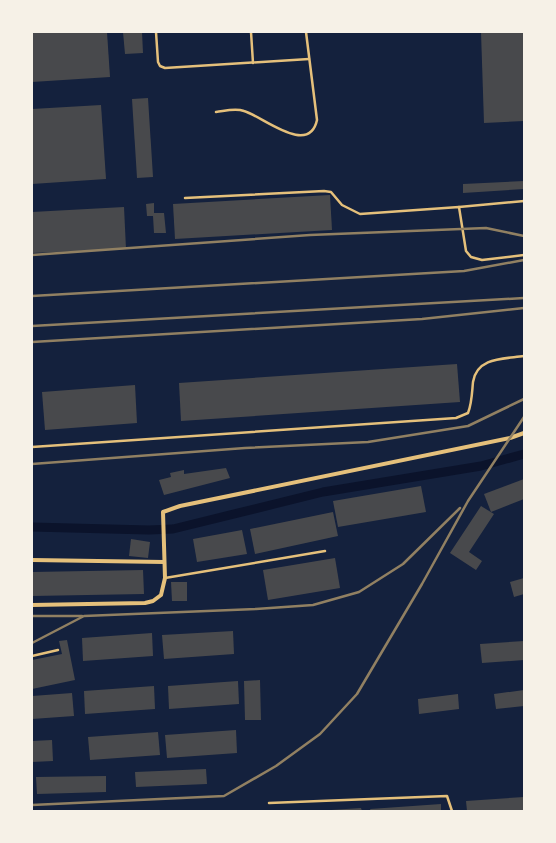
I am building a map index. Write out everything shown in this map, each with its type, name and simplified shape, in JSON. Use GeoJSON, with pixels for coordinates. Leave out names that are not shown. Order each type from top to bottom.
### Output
{"type":"FeatureCollection","features":[{"type":"Feature","properties":{"kind":"street"},"geometry":{"type":"LineString","coordinates":[[32,605],[145,603],[153,601],[162,595],[165,578],[163,512],[180,506],[510,438],[524,433]]}},
{"type":"Feature","properties":{"kind":"street"},"geometry":{"type":"LineString","coordinates":[[32,560],[164,562]]}},
{"type":"Feature","properties":{"kind":"lane"},"geometry":{"type":"LineString","coordinates":[[156,32],[158,62],[160,66],[165,68],[309,59]]}},
{"type":"Feature","properties":{"kind":"lane"},"geometry":{"type":"LineString","coordinates":[[251,32],[253,63]]}},
{"type":"Feature","properties":{"kind":"lane"},"geometry":{"type":"LineString","coordinates":[[216,112],[234,110],[244,111],[280,130],[299,135],[309,133],[315,127],[317,120],[306,32]]}},
{"type":"Feature","properties":{"kind":"lane"},"geometry":{"type":"LineString","coordinates":[[186,198],[324,191],[331,192],[342,205],[360,214],[524,201]]}},
{"type":"Feature","properties":{"kind":"lane"},"geometry":{"type":"LineString","coordinates":[[459,207],[466,251],[471,257],[482,260],[524,255]]}},
{"type":"Feature","properties":{"kind":"lane"},"geometry":{"type":"LineString","coordinates":[[32,447],[456,418],[468,413],[471,406],[473,380],[478,367],[488,361],[524,356]]}},
{"type":"Feature","properties":{"kind":"lane"},"geometry":{"type":"LineString","coordinates":[[165,578],[325,551]]}},
{"type":"Feature","properties":{"kind":"lane"},"geometry":{"type":"LineString","coordinates":[[32,656],[58,650]]}},
{"type":"Feature","properties":{"kind":"lane"},"geometry":{"type":"LineString","coordinates":[[269,803],[447,796],[452,811]]}},
{"type":"Feature","properties":{"kind":"building"},"geometry":{"type":"Polygon","coordinates":[[[32,32],[107,32],[110,77],[32,82],[32,32]]]}},
{"type":"Feature","properties":{"kind":"building"},"geometry":{"type":"Polygon","coordinates":[[[123,32],[142,32],[143,53],[125,54],[123,32]]]}},
{"type":"Feature","properties":{"kind":"building"},"geometry":{"type":"Polygon","coordinates":[[[481,32],[524,32],[524,121],[484,123],[481,32]]]}},
{"type":"Feature","properties":{"kind":"building"},"geometry":{"type":"Polygon","coordinates":[[[148,98],[153,177],[137,178],[132,99],[148,98]]]}},
{"type":"Feature","properties":{"kind":"building"},"geometry":{"type":"Polygon","coordinates":[[[101,105],[106,179],[32,184],[32,109],[101,105]]]}},
{"type":"Feature","properties":{"kind":"building"},"geometry":{"type":"Polygon","coordinates":[[[524,181],[524,189],[463,193],[463,184],[524,181]]]}},
{"type":"Feature","properties":{"kind":"building"},"geometry":{"type":"Polygon","coordinates":[[[330,195],[332,230],[175,239],[173,204],[330,195]]]}},
{"type":"Feature","properties":{"kind":"building"},"geometry":{"type":"Polygon","coordinates":[[[154,203],[154,213],[164,213],[166,233],[154,233],[153,216],[147,216],[146,204],[154,203]]]}},
{"type":"Feature","properties":{"kind":"building"},"geometry":{"type":"Polygon","coordinates":[[[124,207],[126,249],[32,253],[32,212],[124,207]]]}},
{"type":"Feature","properties":{"kind":"building"},"geometry":{"type":"Polygon","coordinates":[[[457,364],[460,402],[181,421],[179,383],[457,364]]]}},
{"type":"Feature","properties":{"kind":"building"},"geometry":{"type":"Polygon","coordinates":[[[135,385],[137,423],[45,430],[42,392],[135,385]]]}},
{"type":"Feature","properties":{"kind":"building"},"geometry":{"type":"Polygon","coordinates":[[[226,468],[230,478],[164,495],[159,480],[171,477],[170,473],[184,470],[184,474],[226,468]]]}},
{"type":"Feature","properties":{"kind":"building"},"geometry":{"type":"Polygon","coordinates":[[[524,479],[524,499],[491,512],[484,494],[524,479]]]}},
{"type":"Feature","properties":{"kind":"building"},"geometry":{"type":"Polygon","coordinates":[[[421,486],[426,512],[338,527],[333,501],[421,486]]]}},
{"type":"Feature","properties":{"kind":"building"},"geometry":{"type":"Polygon","coordinates":[[[481,506],[494,514],[469,552],[482,561],[476,570],[450,553],[481,506]]]}},
{"type":"Feature","properties":{"kind":"building"},"geometry":{"type":"Polygon","coordinates":[[[333,512],[338,536],[255,554],[250,529],[333,512]]]}},
{"type":"Feature","properties":{"kind":"building"},"geometry":{"type":"Polygon","coordinates":[[[242,530],[247,554],[197,562],[193,539],[242,530]]]}},
{"type":"Feature","properties":{"kind":"building"},"geometry":{"type":"Polygon","coordinates":[[[131,539],[150,542],[148,558],[129,556],[131,539]]]}},
{"type":"Feature","properties":{"kind":"building"},"geometry":{"type":"Polygon","coordinates":[[[335,558],[340,588],[268,600],[263,570],[335,558]]]}},
{"type":"Feature","properties":{"kind":"building"},"geometry":{"type":"Polygon","coordinates":[[[143,570],[144,594],[32,596],[32,572],[143,570]]]}},
{"type":"Feature","properties":{"kind":"building"},"geometry":{"type":"Polygon","coordinates":[[[524,578],[524,594],[514,597],[510,582],[524,578]]]}},
{"type":"Feature","properties":{"kind":"building"},"geometry":{"type":"Polygon","coordinates":[[[171,582],[187,582],[187,601],[172,601],[171,582]]]}},
{"type":"Feature","properties":{"kind":"building"},"geometry":{"type":"Polygon","coordinates":[[[233,631],[234,654],[164,659],[162,635],[233,631]]]}},
{"type":"Feature","properties":{"kind":"building"},"geometry":{"type":"Polygon","coordinates":[[[152,633],[153,656],[83,661],[82,638],[152,633]]]}},
{"type":"Feature","properties":{"kind":"building"},"geometry":{"type":"Polygon","coordinates":[[[67,640],[75,680],[32,689],[32,660],[62,654],[59,641],[67,640]]]}},
{"type":"Feature","properties":{"kind":"building"},"geometry":{"type":"Polygon","coordinates":[[[524,641],[524,660],[482,663],[480,644],[524,641]]]}},
{"type":"Feature","properties":{"kind":"building"},"geometry":{"type":"Polygon","coordinates":[[[260,680],[261,720],[245,720],[244,681],[260,680]]]}},
{"type":"Feature","properties":{"kind":"building"},"geometry":{"type":"Polygon","coordinates":[[[238,681],[239,704],[169,709],[168,686],[238,681]]]}},
{"type":"Feature","properties":{"kind":"building"},"geometry":{"type":"Polygon","coordinates":[[[154,686],[155,709],[85,714],[84,691],[154,686]]]}},
{"type":"Feature","properties":{"kind":"building"},"geometry":{"type":"Polygon","coordinates":[[[524,690],[524,706],[496,709],[494,694],[524,690]]]}},
{"type":"Feature","properties":{"kind":"building"},"geometry":{"type":"Polygon","coordinates":[[[72,693],[74,716],[32,719],[32,696],[72,693]]]}},
{"type":"Feature","properties":{"kind":"building"},"geometry":{"type":"Polygon","coordinates":[[[458,694],[459,709],[419,714],[418,699],[458,694]]]}},
{"type":"Feature","properties":{"kind":"building"},"geometry":{"type":"Polygon","coordinates":[[[236,730],[237,753],[167,758],[165,735],[236,730]]]}},
{"type":"Feature","properties":{"kind":"building"},"geometry":{"type":"Polygon","coordinates":[[[158,732],[160,755],[90,760],[88,737],[158,732]]]}},
{"type":"Feature","properties":{"kind":"building"},"geometry":{"type":"Polygon","coordinates":[[[52,740],[53,761],[32,762],[32,741],[52,740]]]}},
{"type":"Feature","properties":{"kind":"building"},"geometry":{"type":"Polygon","coordinates":[[[206,769],[207,784],[136,787],[135,772],[206,769]]]}},
{"type":"Feature","properties":{"kind":"building"},"geometry":{"type":"Polygon","coordinates":[[[106,776],[106,792],[37,794],[36,777],[106,776]]]}},
{"type":"Feature","properties":{"kind":"building"},"geometry":{"type":"Polygon","coordinates":[[[524,797],[524,811],[467,811],[466,801],[524,797]]]}},
{"type":"Feature","properties":{"kind":"building"},"geometry":{"type":"Polygon","coordinates":[[[441,804],[441,811],[371,811],[370,809],[441,804]]]}},
{"type":"Feature","properties":{"kind":"building"},"geometry":{"type":"Polygon","coordinates":[[[361,808],[362,811],[331,811],[331,810],[361,808]]]}},
{"type":"Feature","properties":{"kind":"waterway"},"geometry":{"type":"LineString","coordinates":[[32,527],[149,530],[173,529],[323,492],[481,466],[524,454]]}},
{"type":"Feature","properties":{"kind":"railway"},"geometry":{"type":"LineString","coordinates":[[32,255],[310,235],[486,228],[524,236]]}},
{"type":"Feature","properties":{"kind":"railway"},"geometry":{"type":"LineString","coordinates":[[32,296],[464,271],[524,260]]}},
{"type":"Feature","properties":{"kind":"railway"},"geometry":{"type":"LineString","coordinates":[[32,326],[524,298]]}},
{"type":"Feature","properties":{"kind":"railway"},"geometry":{"type":"LineString","coordinates":[[32,342],[422,319],[524,308]]}},
{"type":"Feature","properties":{"kind":"railway"},"geometry":{"type":"LineString","coordinates":[[32,464],[245,448],[368,442],[468,426],[524,399]]}},
{"type":"Feature","properties":{"kind":"railway"},"geometry":{"type":"LineString","coordinates":[[32,805],[224,796],[276,766],[320,734],[357,694],[422,584],[468,501],[524,417]]}},
{"type":"Feature","properties":{"kind":"railway"},"geometry":{"type":"LineString","coordinates":[[32,643],[84,616],[256,609],[313,605],[359,592],[403,564],[460,508]]}},
{"type":"Feature","properties":{"kind":"railway"},"geometry":{"type":"LineString","coordinates":[[32,616],[82,616]]}}]}
